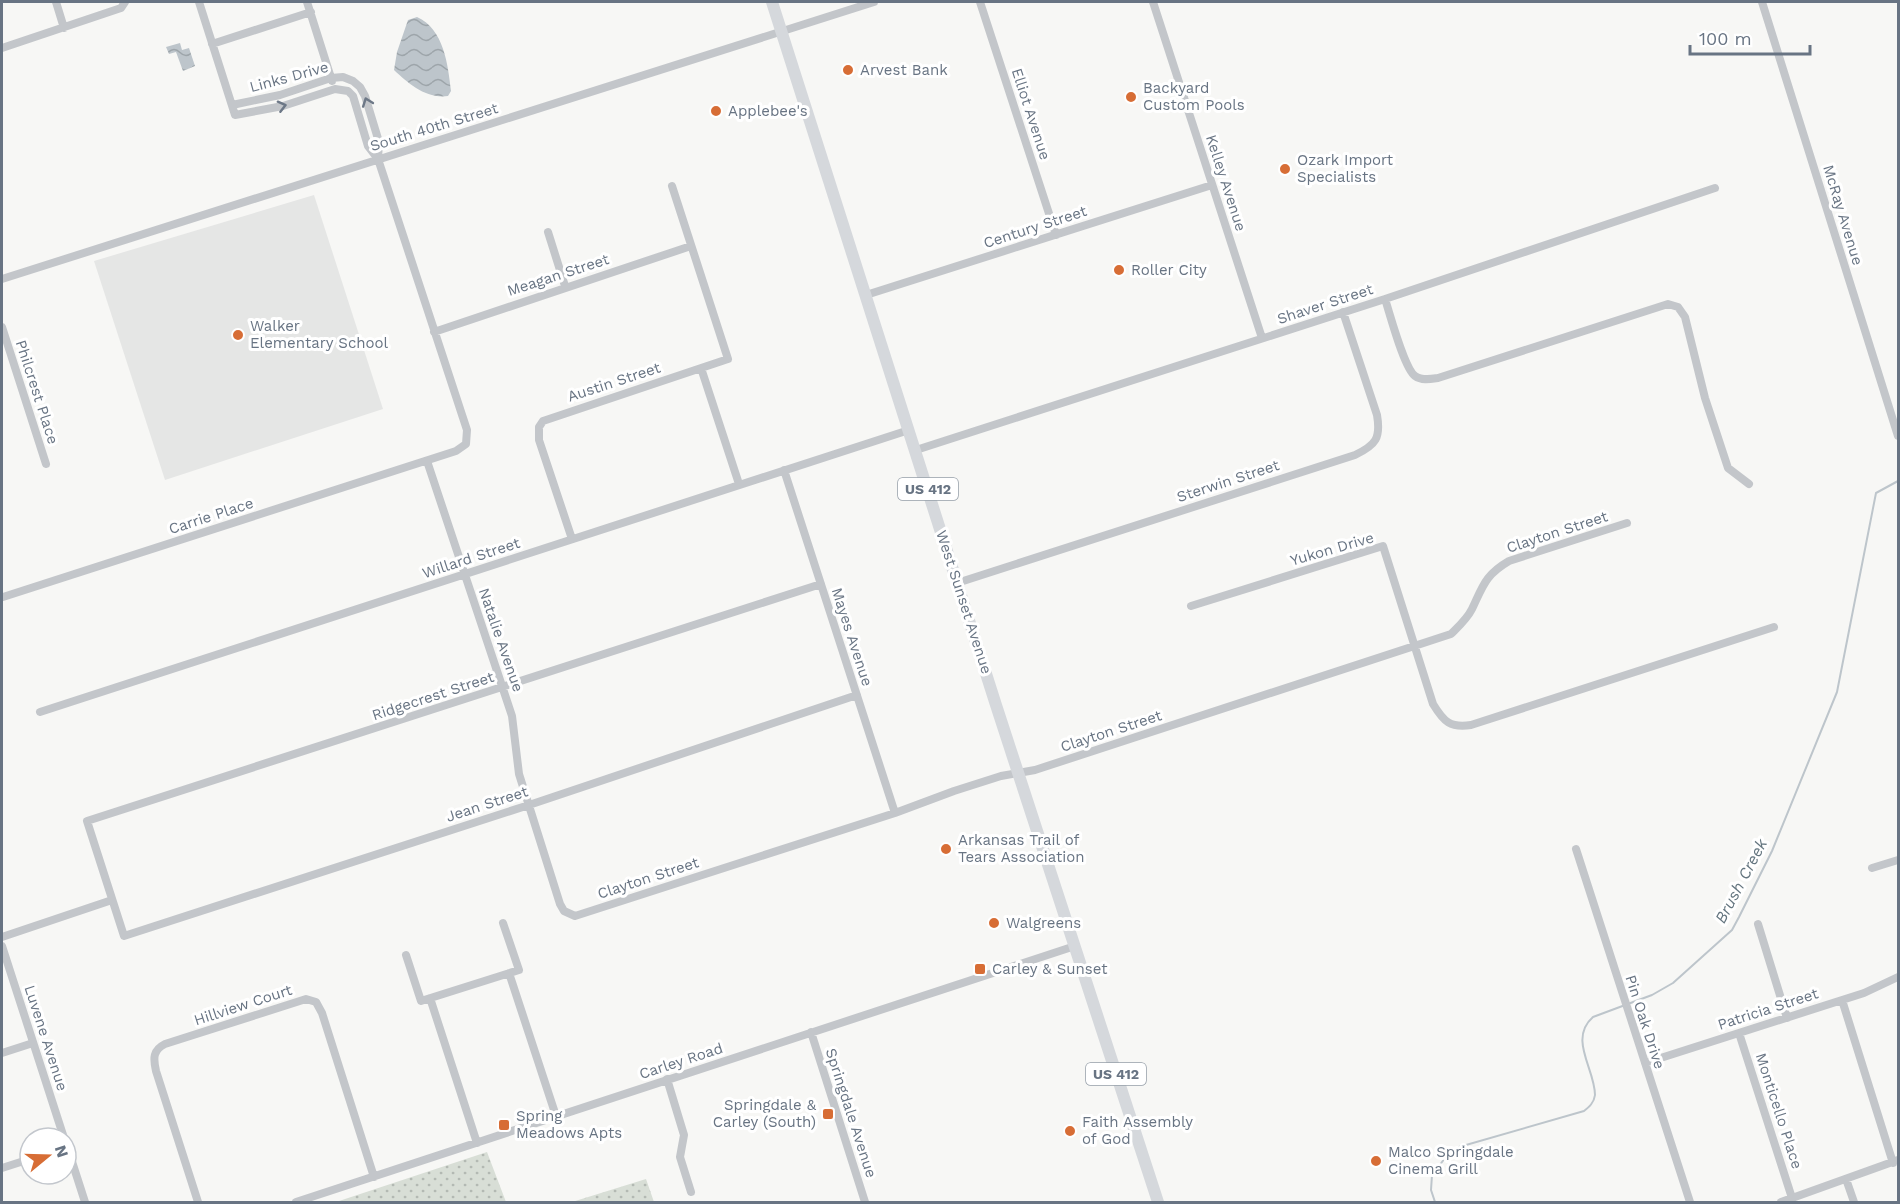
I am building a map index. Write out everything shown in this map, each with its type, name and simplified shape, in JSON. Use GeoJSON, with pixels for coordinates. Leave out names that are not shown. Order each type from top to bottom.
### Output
{"type":"FeatureCollection","features":[{"type":"Feature","properties":{"kind":"highway","name":"West Sunset Avenue"},"geometry":{"type":"LineString","coordinates":[[772,2],[957,584],[1158,1203]]}},
{"type":"Feature","properties":{"kind":"street"},"geometry":{"type":"LineString","coordinates":[[56,2],[64,28]]}},
{"type":"Feature","properties":{"kind":"street"},"geometry":{"type":"LineString","coordinates":[[2,48],[122,8],[125,2]]}},
{"type":"Feature","properties":{"kind":"street","name":"Links Drive"},"geometry":{"type":"LineString","coordinates":[[199,2],[235,115],[283,106],[335,89],[348,92],[353,96],[368,146],[378,159]]}},
{"type":"Feature","properties":{"kind":"street"},"geometry":{"type":"LineString","coordinates":[[307,2],[335,89]]}},
{"type":"Feature","properties":{"kind":"street","name":"South 40th Street"},"geometry":{"type":"LineString","coordinates":[[2,279],[874,2]]}},
{"type":"Feature","properties":{"kind":"street","name":"Elliot Avenue"},"geometry":{"type":"LineString","coordinates":[[980,2],[1056,235]]}},
{"type":"Feature","properties":{"kind":"street","name":"Kelley Avenue"},"geometry":{"type":"LineString","coordinates":[[1153,2],[1262,338]]}},
{"type":"Feature","properties":{"kind":"street","name":"McRay Avenue"},"geometry":{"type":"LineString","coordinates":[[1762,2],[1899,436]]}},
{"type":"Feature","properties":{"kind":"street"},"geometry":{"type":"LineString","coordinates":[[212,44],[310,12]]}},
{"type":"Feature","properties":{"kind":"street","name":"Links Drive"},"geometry":{"type":"LineString","coordinates":[[232,105],[280,95],[331,78],[343,77],[360,87],[380,142],[378,159]]}},
{"type":"Feature","properties":{"kind":"street"},"geometry":{"type":"LineString","coordinates":[[378,159],[467,430],[466,444],[456,451],[427,461]]}},
{"type":"Feature","properties":{"kind":"street","name":"Century Street"},"geometry":{"type":"LineString","coordinates":[[866,295],[1212,185]]}},
{"type":"Feature","properties":{"kind":"street"},"geometry":{"type":"LineString","coordinates":[[672,186],[728,359],[700,368],[739,484]]}},
{"type":"Feature","properties":{"kind":"street"},"geometry":{"type":"LineString","coordinates":[[1385,299],[1715,188]]}},
{"type":"Feature","properties":{"kind":"street"},"geometry":{"type":"LineString","coordinates":[[548,232],[565,286]]}},
{"type":"Feature","properties":{"kind":"street","name":"Meagan Street"},"geometry":{"type":"LineString","coordinates":[[434,332],[565,286],[691,246]]}},
{"type":"Feature","properties":{"kind":"street","name":"Shaver Street"},"geometry":{"type":"LineString","coordinates":[[916,450],[1385,299],[1407,365],[1414,376],[1425,380],[1438,378],[1668,304],[1678,307],[1685,316],[1705,398],[1728,468],[1749,484]]}},
{"type":"Feature","properties":{"kind":"street","name":"Sterwin Street"},"geometry":{"type":"LineString","coordinates":[[957,584],[1339,460],[1369,448],[1377,440],[1380,429],[1343,312]]}},
{"type":"Feature","properties":{"kind":"street","name":"Philcrest Place"},"geometry":{"type":"LineString","coordinates":[[2,327],[46,464]]}},
{"type":"Feature","properties":{"kind":"street","name":"Austin Street"},"geometry":{"type":"LineString","coordinates":[[572,539],[539,440],[539,427],[548,418],[700,368]]}},
{"type":"Feature","properties":{"kind":"street","name":"Willard Street"},"geometry":{"type":"LineString","coordinates":[[40,712],[909,430]]}},
{"type":"Feature","properties":{"kind":"street","name":"Natalie Avenue"},"geometry":{"type":"LineString","coordinates":[[427,461],[512,716],[516,760],[529,805],[560,904],[569,915]]}},
{"type":"Feature","properties":{"kind":"street","name":"Carrie Place"},"geometry":{"type":"LineString","coordinates":[[3,597],[427,461]]}},
{"type":"Feature","properties":{"kind":"street","name":"Mayes Avenue"},"geometry":{"type":"LineString","coordinates":[[784,470],[894,813]]}},
{"type":"Feature","properties":{"kind":"street","name":"Clayton Street"},"geometry":{"type":"LineString","coordinates":[[569,915],[581,914],[894,813],[954,790],[1001,776],[1046,767],[1451,634],[1463,623],[1472,610],[1480,588],[1498,567],[1509,561],[1627,524]]}},
{"type":"Feature","properties":{"kind":"street","name":"Yukon Drive"},"geometry":{"type":"LineString","coordinates":[[1191,606],[1383,546],[1415,646]]}},
{"type":"Feature","properties":{"kind":"street","name":"Ridgecrest Street"},"geometry":{"type":"LineString","coordinates":[[112,900],[87,821],[821,584]]}},
{"type":"Feature","properties":{"kind":"street"},"geometry":{"type":"LineString","coordinates":[[1415,646],[1433,704],[1441,717],[1460,727],[1774,627]]}},
{"type":"Feature","properties":{"kind":"street","name":"Jean Street"},"geometry":{"type":"LineString","coordinates":[[112,900],[124,936],[529,805],[857,695]]}},
{"type":"Feature","properties":{"kind":"street","name":"Pin Oak Drive"},"geometry":{"type":"LineString","coordinates":[[1576,849],[1690,1203]]}},
{"type":"Feature","properties":{"kind":"street"},"geometry":{"type":"LineString","coordinates":[[1872,868],[1899,860]]}},
{"type":"Feature","properties":{"kind":"street"},"geometry":{"type":"LineString","coordinates":[[2,937],[112,900]]}},
{"type":"Feature","properties":{"kind":"street"},"geometry":{"type":"LineString","coordinates":[[406,955],[421,1001],[519,970],[503,923]]}},
{"type":"Feature","properties":{"kind":"street"},"geometry":{"type":"LineString","coordinates":[[1758,924],[1787,1018]]}},
{"type":"Feature","properties":{"kind":"street","name":"Luvene Avenue"},"geometry":{"type":"LineString","coordinates":[[2,946],[60,1126]]}},
{"type":"Feature","properties":{"kind":"street","name":"Carley Road"},"geometry":{"type":"LineString","coordinates":[[296,1203],[1075,946]]}},
{"type":"Feature","properties":{"kind":"street"},"geometry":{"type":"LineString","coordinates":[[509,973],[555,1116]]}},
{"type":"Feature","properties":{"kind":"street","name":"Patricia Street"},"geometry":{"type":"LineString","coordinates":[[1645,1063],[1864,993],[1899,977]]}},
{"type":"Feature","properties":{"kind":"street"},"geometry":{"type":"LineString","coordinates":[[430,998],[477,1143]]}},
{"type":"Feature","properties":{"kind":"street","name":"Hillview Court"},"geometry":{"type":"LineString","coordinates":[[198,1203],[156,1071],[154,1053],[158,1047],[165,1044],[306,999],[316,1002],[320,1007],[374,1177]]}},
{"type":"Feature","properties":{"kind":"street"},"geometry":{"type":"LineString","coordinates":[[1781,1203],[1896,1162],[1842,1000]]}},
{"type":"Feature","properties":{"kind":"street","name":"Springdale Avenue"},"geometry":{"type":"LineString","coordinates":[[811,1032],[865,1203]]}},
{"type":"Feature","properties":{"kind":"street","name":"Monticello Place"},"geometry":{"type":"LineString","coordinates":[[1739,1033],[1792,1198]]}},
{"type":"Feature","properties":{"kind":"street"},"geometry":{"type":"LineString","coordinates":[[2,1053],[33,1043]]}},
{"type":"Feature","properties":{"kind":"street"},"geometry":{"type":"LineString","coordinates":[[667,1079],[684,1134],[680,1157],[692,1192]]}},
{"type":"Feature","properties":{"kind":"street"},"geometry":{"type":"LineString","coordinates":[[2,1168],[18,1163]]}},
{"type":"Feature","properties":{"kind":"street"},"geometry":{"type":"LineString","coordinates":[[1846,1179],[1854,1203]]}},
{"type":"Feature","properties":{"kind":"street","name":"Luvene Avenue"},"geometry":{"type":"LineString","coordinates":[[78,1181],[85,1203]]}},
{"type":"Feature","properties":{"kind":"shaded area","name":"Walker Elementary School"},"geometry":{"type":"Polygon","coordinates":[[[314,195],[383,409],[165,480],[94,261],[314,195]]]}},
{"type":"Feature","properties":{"kind":"shaded area"},"geometry":{"type":"Polygon","coordinates":[[[487,1152],[506,1202],[336,1202],[487,1152]]]}},
{"type":"Feature","properties":{"kind":"shaded area"},"geometry":{"type":"Polygon","coordinates":[[[646,1179],[654,1202],[572,1202],[646,1179]]]}},
{"type":"Feature","properties":{"kind":"water"},"geometry":{"type":"Polygon","coordinates":[[[417,17],[433,30],[443,49],[451,91],[448,96],[425,93],[394,70],[397,52],[408,20],[417,17]]]}},
{"type":"Feature","properties":{"kind":"water"},"geometry":{"type":"Polygon","coordinates":[[[180,43],[182,50],[189,48],[195,66],[183,71],[176,52],[169,54],[166,47],[180,43]]]}},
{"type":"Feature","properties":{"kind":"waterway","name":"Brush Creek"},"geometry":{"type":"LineString","coordinates":[[1435,1202],[1431,1190],[1432,1175],[1452,1149],[1588,1108],[1595,1095],[1583,1035],[1593,1017],[1652,995],[1673,983],[1732,930],[1772,851],[1837,692],[1876,493],[1898,481]]}},
{"type":"Feature","properties":{"kind":"place","name":"Arvest Bank"},"geometry":{"type":"Point","coordinates":[848,70]}},
{"type":"Feature","properties":{"kind":"place","name":"Backyard Custom Pools"},"geometry":{"type":"Point","coordinates":[1131,97]}},
{"type":"Feature","properties":{"kind":"place","name":"Applebee's"},"geometry":{"type":"Point","coordinates":[716,111]}},
{"type":"Feature","properties":{"kind":"place","name":"Ozark Import Specialists"},"geometry":{"type":"Point","coordinates":[1285,169]}},
{"type":"Feature","properties":{"kind":"place","name":"Roller City"},"geometry":{"type":"Point","coordinates":[1119,270]}},
{"type":"Feature","properties":{"kind":"place","name":"Walker Elementary School"},"geometry":{"type":"Point","coordinates":[238,335]}},
{"type":"Feature","properties":{"kind":"place","name":"Arkansas Trail of Tears Association"},"geometry":{"type":"Point","coordinates":[946,849]}},
{"type":"Feature","properties":{"kind":"place","name":"Walgreens"},"geometry":{"type":"Point","coordinates":[994,923]}},
{"type":"Feature","properties":{"kind":"place","name":"Carley & Sunset"},"geometry":{"type":"Point","coordinates":[980,969]}},
{"type":"Feature","properties":{"kind":"place","name":"Springdale & Carley (South)"},"geometry":{"type":"Point","coordinates":[828,1114]}},
{"type":"Feature","properties":{"kind":"place","name":"Spring Meadows Apts"},"geometry":{"type":"Point","coordinates":[504,1125]}},
{"type":"Feature","properties":{"kind":"place","name":"Faith Assembly of God"},"geometry":{"type":"Point","coordinates":[1070,1131]}},
{"type":"Feature","properties":{"kind":"place","name":"Malco Springdale Cinema Grill"},"geometry":{"type":"Point","coordinates":[1376,1161]}}]}
